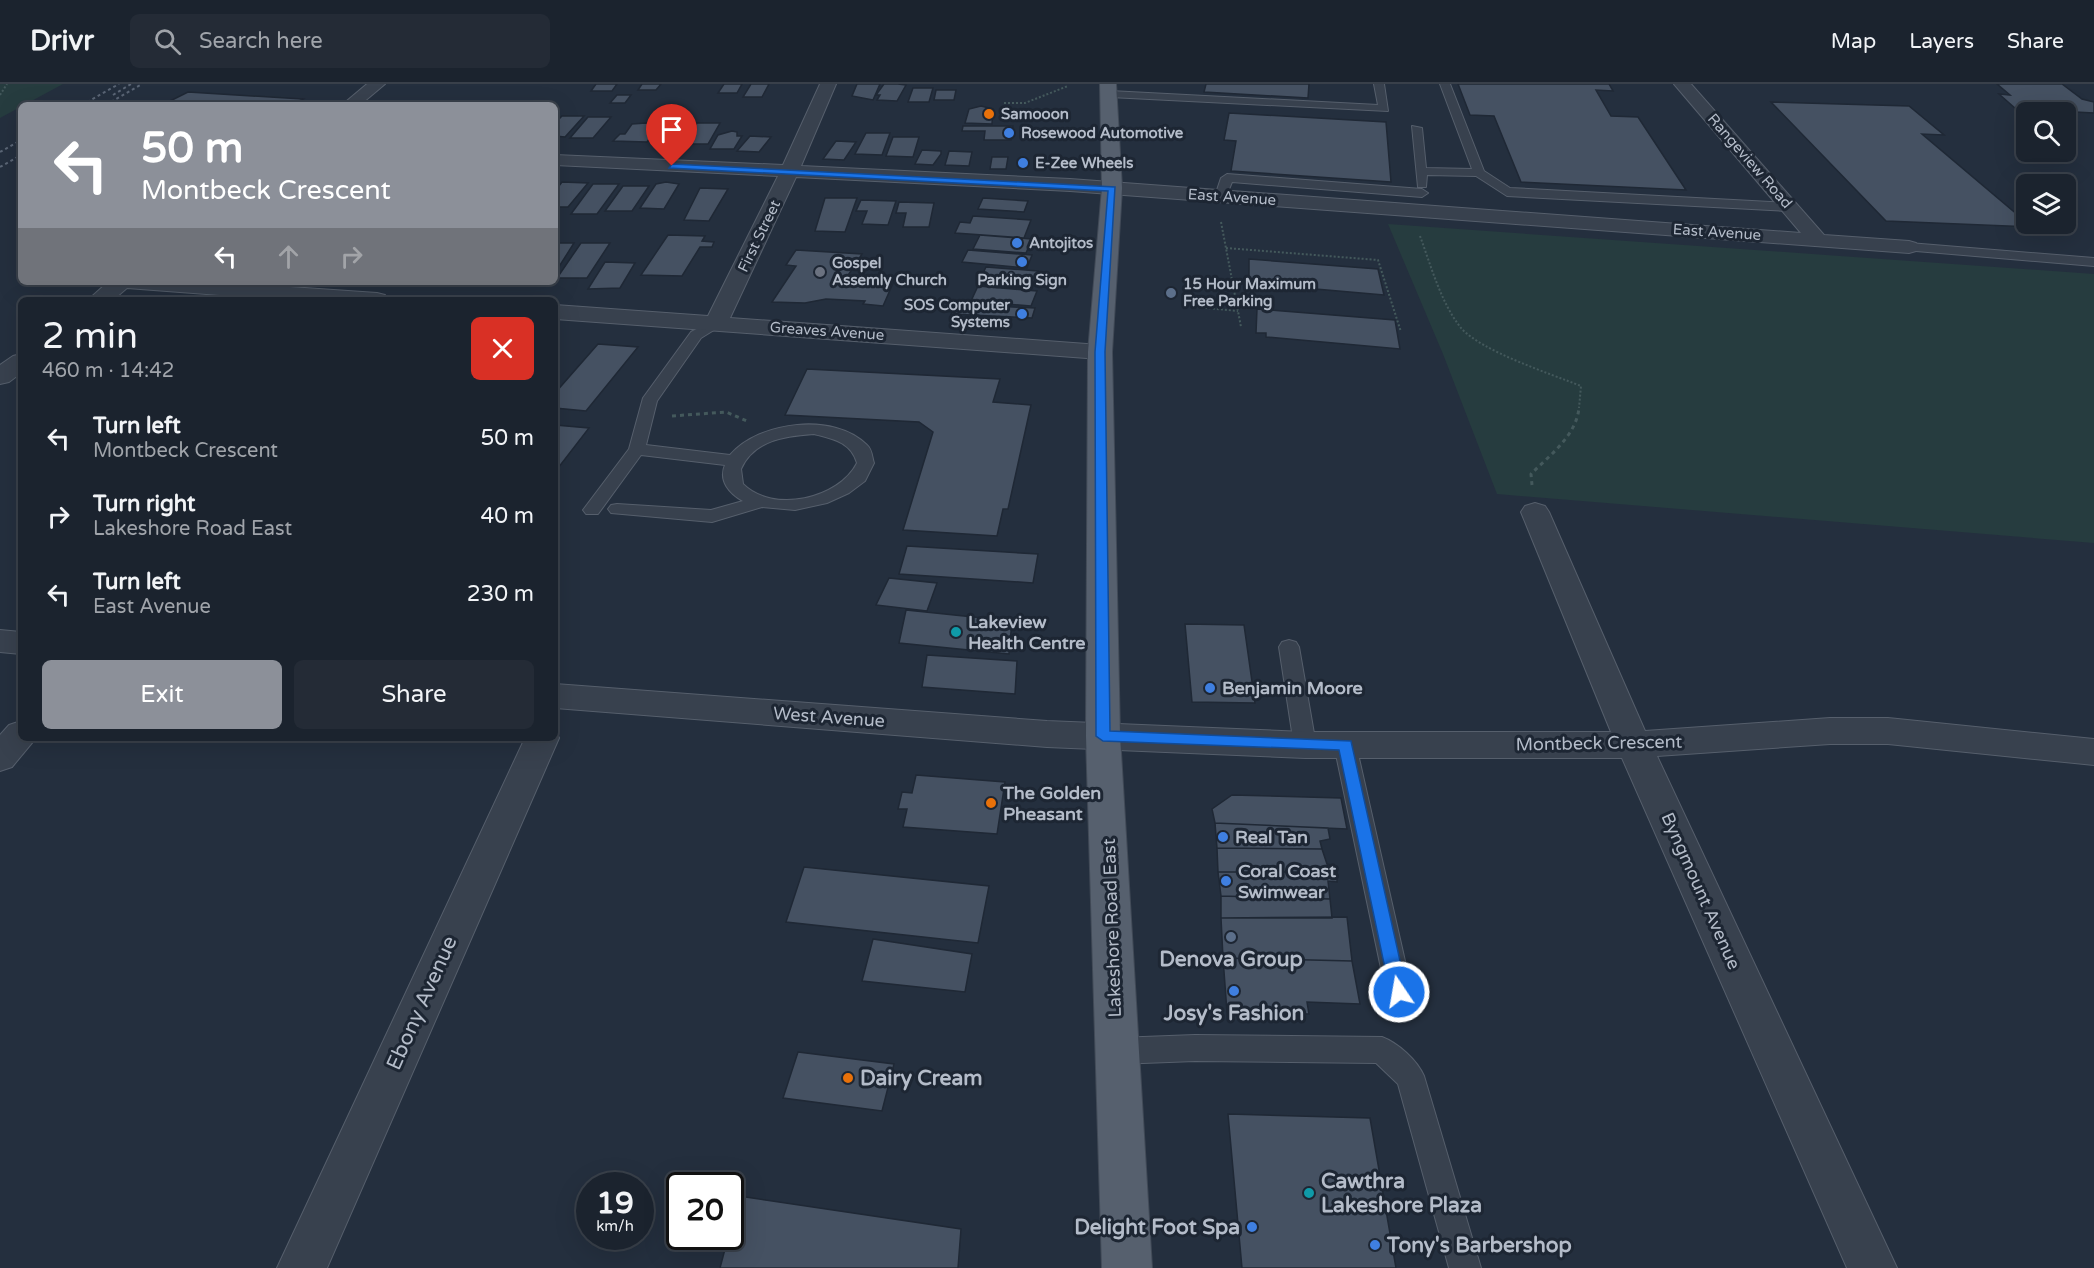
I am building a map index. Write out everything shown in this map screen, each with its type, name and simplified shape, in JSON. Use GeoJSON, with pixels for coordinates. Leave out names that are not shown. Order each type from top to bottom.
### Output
{"type":"FeatureCollection","features":[{"type":"Feature","properties":{"kind":"main road","name":"Lakeshore Road East"},"geometry":{"type":"LineString","coordinates":[[1109,89],[1112,188],[1100,352],[1103,736],[1127,1268]]}},
{"type":"Feature","properties":{"kind":"street"},"geometry":{"type":"LineString","coordinates":[[354,102],[377,84]]}},
{"type":"Feature","properties":{"kind":"street","name":"First Street"},"geometry":{"type":"LineString","coordinates":[[717,322],[789,173],[828,84]]}},
{"type":"Feature","properties":{"kind":"street","name":"Rangeview Road"},"geometry":{"type":"LineString","coordinates":[[1682,84],[1817,239]]}},
{"type":"Feature","properties":{"kind":"street","name":"East Avenue"},"geometry":{"type":"LineString","coordinates":[[558,160],[1112,188],[1221,196],[1278,191],[1335,195],[1423,211],[1909,247]]}},
{"type":"Feature","properties":{"kind":"street"},"geometry":{"type":"LineString","coordinates":[[103,297],[118,285]]}},
{"type":"Feature","properties":{"kind":"street"},"geometry":{"type":"LineString","coordinates":[[170,285],[336,297]]}},
{"type":"Feature","properties":{"kind":"street","name":"Greaves Avenue"},"geometry":{"type":"LineString","coordinates":[[558,312],[717,322],[1100,352]]}},
{"type":"Feature","properties":{"kind":"street"},"geometry":{"type":"LineString","coordinates":[[0,377],[18,363]]}},
{"type":"Feature","properties":{"kind":"street","name":"Byngmount Avenue"},"geometry":{"type":"LineString","coordinates":[[1535,512],[1634,745],[1872,1268]]}},
{"type":"Feature","properties":{"kind":"street"},"geometry":{"type":"LineString","coordinates":[[0,641],[18,643]]}},
{"type":"Feature","properties":{"kind":"street","name":"West Avenue"},"geometry":{"type":"LineString","coordinates":[[558,701],[1103,736]]}},
{"type":"Feature","properties":{"kind":"street","name":"Montbeck Crescent"},"geometry":{"type":"LineString","coordinates":[[1103,736],[1305,745],[1634,745],[1830,731],[1888,731],[2094,752]]}},
{"type":"Feature","properties":{"kind":"street"},"geometry":{"type":"LineString","coordinates":[[0,758],[18,737]]}},
{"type":"Feature","properties":{"kind":"street","name":"Ebony Avenue"},"geometry":{"type":"LineString","coordinates":[[302,1268],[541,741]]}},
{"type":"Feature","properties":{"kind":"lane"},"geometry":{"type":"LineString","coordinates":[[1109,89],[1384,109],[1379,84]]}},
{"type":"Feature","properties":{"kind":"lane"},"geometry":{"type":"LineString","coordinates":[[1445,84],[1479,173]]}},
{"type":"Feature","properties":{"kind":"lane"},"geometry":{"type":"LineString","coordinates":[[1416,128],[1422,171],[1423,211]]}},
{"type":"Feature","properties":{"kind":"lane"},"geometry":{"type":"LineString","coordinates":[[1422,171],[1479,173],[1507,192],[1789,207]]}},
{"type":"Feature","properties":{"kind":"lane"},"geometry":{"type":"LineString","coordinates":[[1507,192],[1510,218]]}},
{"type":"Feature","properties":{"kind":"lane"},"geometry":{"type":"LineString","coordinates":[[1909,247],[2094,262]]}},
{"type":"Feature","properties":{"kind":"lane"},"geometry":{"type":"LineString","coordinates":[[592,510],[637,449],[649,401],[696,335],[717,322]]}},
{"type":"Feature","properties":{"kind":"lane"},"geometry":{"type":"LineString","coordinates":[[814,429],[846,437],[857,444],[864,454],[865,465],[861,476],[851,486],[819,502],[779,506],[745,495],[735,485],[731,474],[735,461],[744,450],[777,434],[814,429]]}},
{"type":"Feature","properties":{"kind":"lane"},"geometry":{"type":"LineString","coordinates":[[637,449],[735,461]]}},
{"type":"Feature","properties":{"kind":"lane"},"geometry":{"type":"LineString","coordinates":[[617,509],[712,516],[761,502]]}},
{"type":"Feature","properties":{"kind":"lane"},"geometry":{"type":"LineString","coordinates":[[1289,647],[1305,745]]}},
{"type":"Feature","properties":{"kind":"lane"},"geometry":{"type":"LineString","coordinates":[[1346,744],[1399,992]]}},
{"type":"Feature","properties":{"kind":"lane"},"geometry":{"type":"LineString","coordinates":[[1117,1051],[1195,1048],[1382,1050],[1410,1076],[1465,1268]]}},
{"type":"Feature","properties":{"kind":"path"},"geometry":{"type":"LineString","coordinates":[[0,95],[7,84]]}},
{"type":"Feature","properties":{"kind":"path"},"geometry":{"type":"LineString","coordinates":[[1004,103],[1025,103],[1068,86]]}},
{"type":"Feature","properties":{"kind":"path"},"geometry":{"type":"LineString","coordinates":[[1423,211],[1419,239],[1436,282],[1462,329],[1494,350],[1581,386],[1578,421],[1560,445],[1531,474],[1535,512]]}},
{"type":"Feature","properties":{"kind":"path"},"geometry":{"type":"LineString","coordinates":[[1220,218],[1241,327]]}},
{"type":"Feature","properties":{"kind":"path"},"geometry":{"type":"LineString","coordinates":[[1226,249],[1378,260],[1401,332]]}},
{"type":"Feature","properties":{"kind":"path"},"geometry":{"type":"LineString","coordinates":[[1197,307],[1238,311]]}},
{"type":"Feature","properties":{"kind":"path"},"geometry":{"type":"LineString","coordinates":[[644,417],[726,412],[777,434]]}},
{"type":"Feature","properties":{"kind":"green space"},"geometry":{"type":"Polygon","coordinates":[[[0,84],[63,84],[30,102],[18,102],[18,108],[0,118],[0,84]]]}},
{"type":"Feature","properties":{"kind":"green space"},"geometry":{"type":"Polygon","coordinates":[[[1388,224],[2094,274],[2094,543],[1497,494],[1443,354],[1388,224]]]}},
{"type":"Feature","properties":{"kind":"building"},"geometry":{"type":"Polygon","coordinates":[[[596,84],[617,84],[612,91],[591,91],[596,84]]]}},
{"type":"Feature","properties":{"kind":"building"},"geometry":{"type":"Polygon","coordinates":[[[642,84],[661,84],[656,90],[638,90],[642,84]]]}},
{"type":"Feature","properties":{"kind":"building"},"geometry":{"type":"Polygon","coordinates":[[[724,84],[742,84],[737,93],[718,93],[724,84]]]}},
{"type":"Feature","properties":{"kind":"building"},"geometry":{"type":"Polygon","coordinates":[[[751,84],[769,84],[762,97],[743,97],[751,84]]]}},
{"type":"Feature","properties":{"kind":"building"},"geometry":{"type":"Polygon","coordinates":[[[857,84],[880,84],[873,100],[852,96],[857,84]]]}},
{"type":"Feature","properties":{"kind":"building"},"geometry":{"type":"Polygon","coordinates":[[[884,84],[906,85],[897,101],[877,100],[880,95],[876,95],[884,84]]]}},
{"type":"Feature","properties":{"kind":"building"},"geometry":{"type":"Polygon","coordinates":[[[1206,84],[1309,84],[1308,98],[1204,92],[1206,84]]]}},
{"type":"Feature","properties":{"kind":"building"},"geometry":{"type":"Polygon","coordinates":[[[1458,84],[1609,84],[1613,91],[1596,90],[1611,116],[1638,117],[1686,190],[1521,182],[1494,116],[1470,115],[1458,84]]]}},
{"type":"Feature","properties":{"kind":"building"},"geometry":{"type":"Polygon","coordinates":[[[1997,84],[2062,84],[2082,99],[2094,102],[2094,113],[2076,112],[2076,102],[2016,102],[2016,109],[1999,94],[2010,95],[1997,84]]]}},
{"type":"Feature","properties":{"kind":"building"},"geometry":{"type":"Polygon","coordinates":[[[913,88],[933,88],[929,102],[908,102],[913,88]]]}},
{"type":"Feature","properties":{"kind":"building"},"geometry":{"type":"Polygon","coordinates":[[[936,90],[956,90],[954,100],[934,100],[936,90]]]}},
{"type":"Feature","properties":{"kind":"building"},"geometry":{"type":"Polygon","coordinates":[[[188,92],[303,99],[298,102],[168,102],[188,92]]]}},
{"type":"Feature","properties":{"kind":"building"},"geometry":{"type":"Polygon","coordinates":[[[617,95],[631,95],[625,103],[610,103],[617,95]]]}},
{"type":"Feature","properties":{"kind":"building"},"geometry":{"type":"Polygon","coordinates":[[[1771,102],[1909,106],[1944,135],[1922,134],[2016,213],[2016,226],[1886,221],[1771,102]]]}},
{"type":"Feature","properties":{"kind":"building"},"geometry":{"type":"Polygon","coordinates":[[[981,106],[993,109],[992,124],[965,123],[969,109],[981,106]]]}},
{"type":"Feature","properties":{"kind":"building"},"geometry":{"type":"Polygon","coordinates":[[[1229,113],[1386,122],[1391,182],[1231,171],[1236,141],[1224,140],[1229,113]]]}},
{"type":"Feature","properties":{"kind":"building"},"geometry":{"type":"Polygon","coordinates":[[[562,116],[584,116],[565,137],[558,136],[558,120],[562,116]]]}},
{"type":"Feature","properties":{"kind":"building"},"geometry":{"type":"Polygon","coordinates":[[[588,117],[611,117],[593,138],[570,138],[588,117]]]}},
{"type":"Feature","properties":{"kind":"building"},"geometry":{"type":"Polygon","coordinates":[[[697,123],[720,123],[708,144],[683,144],[697,123]]]}},
{"type":"Feature","properties":{"kind":"building"},"geometry":{"type":"Polygon","coordinates":[[[632,124],[660,124],[647,142],[613,141],[620,134],[625,134],[632,124]]]}},
{"type":"Feature","properties":{"kind":"building"},"geometry":{"type":"Polygon","coordinates":[[[671,125],[685,126],[670,144],[653,143],[671,125]]]}},
{"type":"Feature","properties":{"kind":"building"},"geometry":{"type":"Polygon","coordinates":[[[963,126],[1013,126],[1011,140],[984,140],[985,131],[962,131],[963,126]]]}},
{"type":"Feature","properties":{"kind":"building"},"geometry":{"type":"Polygon","coordinates":[[[737,132],[737,136],[742,136],[734,149],[710,149],[718,135],[737,132]]]}},
{"type":"Feature","properties":{"kind":"building"},"geometry":{"type":"Polygon","coordinates":[[[866,133],[890,133],[882,155],[855,154],[866,133]]]}},
{"type":"Feature","properties":{"kind":"building"},"geometry":{"type":"Polygon","coordinates":[[[750,136],[771,137],[759,152],[737,151],[750,136]]]}},
{"type":"Feature","properties":{"kind":"building"},"geometry":{"type":"Polygon","coordinates":[[[893,137],[919,137],[913,157],[886,156],[893,137]]]}},
{"type":"Feature","properties":{"kind":"building"},"geometry":{"type":"Polygon","coordinates":[[[836,141],[856,142],[844,160],[823,159],[836,141]]]}},
{"type":"Feature","properties":{"kind":"building"},"geometry":{"type":"Polygon","coordinates":[[[922,150],[941,151],[941,154],[933,165],[915,164],[922,150]]]}},
{"type":"Feature","properties":{"kind":"building"},"geometry":{"type":"Polygon","coordinates":[[[949,151],[972,152],[969,166],[945,165],[949,151]]]}},
{"type":"Feature","properties":{"kind":"building"},"geometry":{"type":"Polygon","coordinates":[[[992,157],[1008,157],[1006,169],[990,169],[992,157]]]}},
{"type":"Feature","properties":{"kind":"building"},"geometry":{"type":"Polygon","coordinates":[[[562,182],[588,183],[568,207],[558,207],[558,187],[562,182]]]}},
{"type":"Feature","properties":{"kind":"building"},"geometry":{"type":"Polygon","coordinates":[[[666,182],[679,184],[664,209],[640,208],[656,184],[666,182]]]}},
{"type":"Feature","properties":{"kind":"building"},"geometry":{"type":"Polygon","coordinates":[[[593,184],[619,184],[597,214],[571,214],[593,184]]]}},
{"type":"Feature","properties":{"kind":"building"},"geometry":{"type":"Polygon","coordinates":[[[623,186],[649,186],[632,211],[605,211],[623,186]]]}},
{"type":"Feature","properties":{"kind":"building"},"geometry":{"type":"Polygon","coordinates":[[[700,188],[728,189],[709,221],[684,220],[700,188]]]}},
{"type":"Feature","properties":{"kind":"building"},"geometry":{"type":"Polygon","coordinates":[[[825,198],[857,198],[845,232],[815,231],[825,198]]]}},
{"type":"Feature","properties":{"kind":"building"},"geometry":{"type":"Polygon","coordinates":[[[983,198],[1028,201],[1024,212],[978,209],[983,198]]]}},
{"type":"Feature","properties":{"kind":"building"},"geometry":{"type":"Polygon","coordinates":[[[861,200],[896,201],[888,225],[862,224],[867,211],[856,211],[861,200]]]}},
{"type":"Feature","properties":{"kind":"building"},"geometry":{"type":"Polygon","coordinates":[[[899,202],[934,203],[929,227],[903,227],[906,213],[896,213],[899,202]]]}},
{"type":"Feature","properties":{"kind":"building"},"geometry":{"type":"Polygon","coordinates":[[[973,216],[1031,220],[1024,238],[955,233],[960,222],[970,223],[973,216]]]}},
{"type":"Feature","properties":{"kind":"building"},"geometry":{"type":"Polygon","coordinates":[[[668,235],[705,236],[702,241],[714,242],[712,247],[700,247],[682,276],[641,275],[668,235]]]}},
{"type":"Feature","properties":{"kind":"building"},"geometry":{"type":"Polygon","coordinates":[[[980,235],[1032,239],[1026,253],[973,249],[980,235]]]}},
{"type":"Feature","properties":{"kind":"building"},"geometry":{"type":"Polygon","coordinates":[[[558,243],[574,243],[558,268],[558,243]]]}},
{"type":"Feature","properties":{"kind":"building"},"geometry":{"type":"Polygon","coordinates":[[[581,243],[610,243],[587,278],[558,277],[581,243]]]}},
{"type":"Feature","properties":{"kind":"building","name":"Gospel Assemly Church"},"geometry":{"type":"Polygon","coordinates":[[[796,250],[862,254],[845,280],[875,283],[878,279],[894,281],[883,306],[863,304],[865,301],[826,299],[805,303],[772,302],[796,266],[786,265],[796,250]]]}},
{"type":"Feature","properties":{"kind":"building"},"geometry":{"type":"Polygon","coordinates":[[[968,250],[1032,255],[1027,268],[962,262],[968,250]]]}},
{"type":"Feature","properties":{"kind":"building"},"geometry":{"type":"Polygon","coordinates":[[[1249,259],[1378,269],[1384,295],[1257,284],[1257,280],[1249,280],[1249,259]]]}},
{"type":"Feature","properties":{"kind":"building"},"geometry":{"type":"Polygon","coordinates":[[[605,262],[635,263],[620,288],[588,289],[605,262]]]}},
{"type":"Feature","properties":{"kind":"building"},"geometry":{"type":"Polygon","coordinates":[[[986,267],[1038,271],[1031,289],[978,284],[986,267]]]}},
{"type":"Feature","properties":{"kind":"building"},"geometry":{"type":"Polygon","coordinates":[[[978,286],[1037,291],[1031,306],[971,301],[978,286]]]}},
{"type":"Feature","properties":{"kind":"building"},"geometry":{"type":"Polygon","coordinates":[[[955,304],[1035,308],[1032,318],[951,314],[955,304]]]}},
{"type":"Feature","properties":{"kind":"building"},"geometry":{"type":"Polygon","coordinates":[[[1257,309],[1395,320],[1400,349],[1266,337],[1266,333],[1256,333],[1257,309]]]}},
{"type":"Feature","properties":{"kind":"building"},"geometry":{"type":"Polygon","coordinates":[[[598,344],[638,347],[586,411],[558,408],[558,390],[598,344]]]}},
{"type":"Feature","properties":{"kind":"building"},"geometry":{"type":"Polygon","coordinates":[[[807,369],[1000,379],[993,402],[1031,405],[1008,509],[1003,509],[997,536],[903,530],[933,432],[919,422],[785,415],[807,369]]]}},
{"type":"Feature","properties":{"kind":"building"},"geometry":{"type":"Polygon","coordinates":[[[558,425],[589,428],[558,468],[558,425]]]}},
{"type":"Feature","properties":{"kind":"building"},"geometry":{"type":"Polygon","coordinates":[[[907,546],[1038,554],[1033,583],[899,574],[907,546]]]}},
{"type":"Feature","properties":{"kind":"building"},"geometry":{"type":"Polygon","coordinates":[[[889,578],[937,583],[927,611],[876,605],[889,578]]]}},
{"type":"Feature","properties":{"kind":"building","name":"Lakeview Health Centre"},"geometry":{"type":"Polygon","coordinates":[[[906,610],[1012,621],[1009,654],[899,643],[906,610]]]}},
{"type":"Feature","properties":{"kind":"building"},"geometry":{"type":"Polygon","coordinates":[[[1185,624],[1244,625],[1255,703],[1192,702],[1185,624]]]}},
{"type":"Feature","properties":{"kind":"building"},"geometry":{"type":"Polygon","coordinates":[[[927,655],[1017,661],[1015,694],[922,687],[927,655]]]}},
{"type":"Feature","properties":{"kind":"building"},"geometry":{"type":"Polygon","coordinates":[[[916,775],[1005,782],[997,834],[903,827],[907,809],[898,809],[902,792],[912,793],[916,775]]]}},
{"type":"Feature","properties":{"kind":"building"},"geometry":{"type":"Polygon","coordinates":[[[1232,795],[1341,798],[1347,829],[1215,823],[1212,809],[1232,795]]]}},
{"type":"Feature","properties":{"kind":"building"},"geometry":{"type":"Polygon","coordinates":[[[1215,823],[1328,828],[1330,839],[1320,841],[1322,849],[1217,848],[1215,823]]]}},
{"type":"Feature","properties":{"kind":"building"},"geometry":{"type":"Polygon","coordinates":[[[1217,848],[1322,849],[1327,864],[1335,866],[1337,872],[1218,872],[1217,848]]]}},
{"type":"Feature","properties":{"kind":"building"},"geometry":{"type":"Polygon","coordinates":[[[804,867],[989,886],[978,943],[786,922],[804,867]]]}},
{"type":"Feature","properties":{"kind":"building"},"geometry":{"type":"Polygon","coordinates":[[[1218,872],[1337,872],[1337,882],[1328,881],[1330,899],[1221,896],[1218,872]]]}},
{"type":"Feature","properties":{"kind":"building"},"geometry":{"type":"Polygon","coordinates":[[[1221,896],[1330,899],[1332,918],[1221,918],[1221,896]]]}},
{"type":"Feature","properties":{"kind":"building"},"geometry":{"type":"Polygon","coordinates":[[[1347,917],[1352,961],[1223,958],[1221,918],[1347,917]]]}},
{"type":"Feature","properties":{"kind":"building"},"geometry":{"type":"Polygon","coordinates":[[[873,939],[972,954],[965,992],[862,981],[873,939]]]}},
{"type":"Feature","properties":{"kind":"building"},"geometry":{"type":"Polygon","coordinates":[[[1223,958],[1352,961],[1360,1004],[1307,1002],[1309,1014],[1227,1012],[1223,958]]]}},
{"type":"Feature","properties":{"kind":"building"},"geometry":{"type":"Polygon","coordinates":[[[798,1052],[894,1064],[882,1111],[783,1098],[798,1052]]]}},
{"type":"Feature","properties":{"kind":"building","name":"Cawthra Lakeshore Plaza"},"geometry":{"type":"Polygon","coordinates":[[[1228,1114],[1370,1118],[1396,1268],[1242,1268],[1228,1114]]]}},
{"type":"Feature","properties":{"kind":"building"},"geometry":{"type":"Polygon","coordinates":[[[744,1197],[961,1229],[958,1268],[720,1268],[725,1250],[744,1250],[744,1197]]]}},
{"type":"Feature","properties":{"kind":"railway"},"geometry":{"type":"LineString","coordinates":[[87,102],[119,84]]}},
{"type":"Feature","properties":{"kind":"railway"},"geometry":{"type":"LineString","coordinates":[[113,95],[131,84]]}},
{"type":"Feature","properties":{"kind":"railway"},"geometry":{"type":"LineString","coordinates":[[111,102],[142,84]]}},
{"type":"Feature","properties":{"kind":"railway"},"geometry":{"type":"LineString","coordinates":[[0,152],[18,142]]}},
{"type":"Feature","properties":{"kind":"railway"},"geometry":{"type":"LineString","coordinates":[[0,167],[18,157]]}},
{"type":"Feature","properties":{"kind":"place","name":"Samooon"},"geometry":{"type":"Point","coordinates":[989,114]}},
{"type":"Feature","properties":{"kind":"place","name":"Rosewood Automotive"},"geometry":{"type":"Point","coordinates":[1009,133]}},
{"type":"Feature","properties":{"kind":"place","name":"E-Zee Wheels"},"geometry":{"type":"Point","coordinates":[1023,163]}},
{"type":"Feature","properties":{"kind":"place","name":"Antojitos"},"geometry":{"type":"Point","coordinates":[1017,243]}},
{"type":"Feature","properties":{"kind":"place","name":"Parking Sign"},"geometry":{"type":"Point","coordinates":[1022,262]}},
{"type":"Feature","properties":{"kind":"place","name":"Gospel Assemly Church"},"geometry":{"type":"Point","coordinates":[820,272]}},
{"type":"Feature","properties":{"kind":"place","name":"15 Hour Maximum Free Parking"},"geometry":{"type":"Point","coordinates":[1171,293]}},
{"type":"Feature","properties":{"kind":"place","name":"SOS Computer Systems"},"geometry":{"type":"Point","coordinates":[1022,314]}},
{"type":"Feature","properties":{"kind":"place","name":"Lakeview Health Centre"},"geometry":{"type":"Point","coordinates":[956,632]}},
{"type":"Feature","properties":{"kind":"place","name":"Benjamin Moore"},"geometry":{"type":"Point","coordinates":[1210,688]}},
{"type":"Feature","properties":{"kind":"place","name":"The Golden Pheasant"},"geometry":{"type":"Point","coordinates":[991,803]}},
{"type":"Feature","properties":{"kind":"place","name":"Real Tan"},"geometry":{"type":"Point","coordinates":[1223,837]}},
{"type":"Feature","properties":{"kind":"place","name":"Coral Coast Swimwear"},"geometry":{"type":"Point","coordinates":[1226,881]}},
{"type":"Feature","properties":{"kind":"place","name":"Denova Group"},"geometry":{"type":"Point","coordinates":[1231,937]}},
{"type":"Feature","properties":{"kind":"place","name":"Josy's Fashion"},"geometry":{"type":"Point","coordinates":[1234,991]}},
{"type":"Feature","properties":{"kind":"place","name":"Dairy Cream"},"geometry":{"type":"Point","coordinates":[848,1078]}},
{"type":"Feature","properties":{"kind":"place","name":"Cawthra Lakeshore Plaza"},"geometry":{"type":"Point","coordinates":[1309,1193]}},
{"type":"Feature","properties":{"kind":"place","name":"Delight Foot Spa"},"geometry":{"type":"Point","coordinates":[1252,1227]}},
{"type":"Feature","properties":{"kind":"place","name":"Tony's Barbershop"},"geometry":{"type":"Point","coordinates":[1375,1245]}},
{"type":"Feature","properties":{"kind":"route"},"geometry":{"type":"LineString","coordinates":[[672,166],[1112,188],[1100,352],[1103,736],[1305,745],[1346,744],[1399,992]]}}]}
